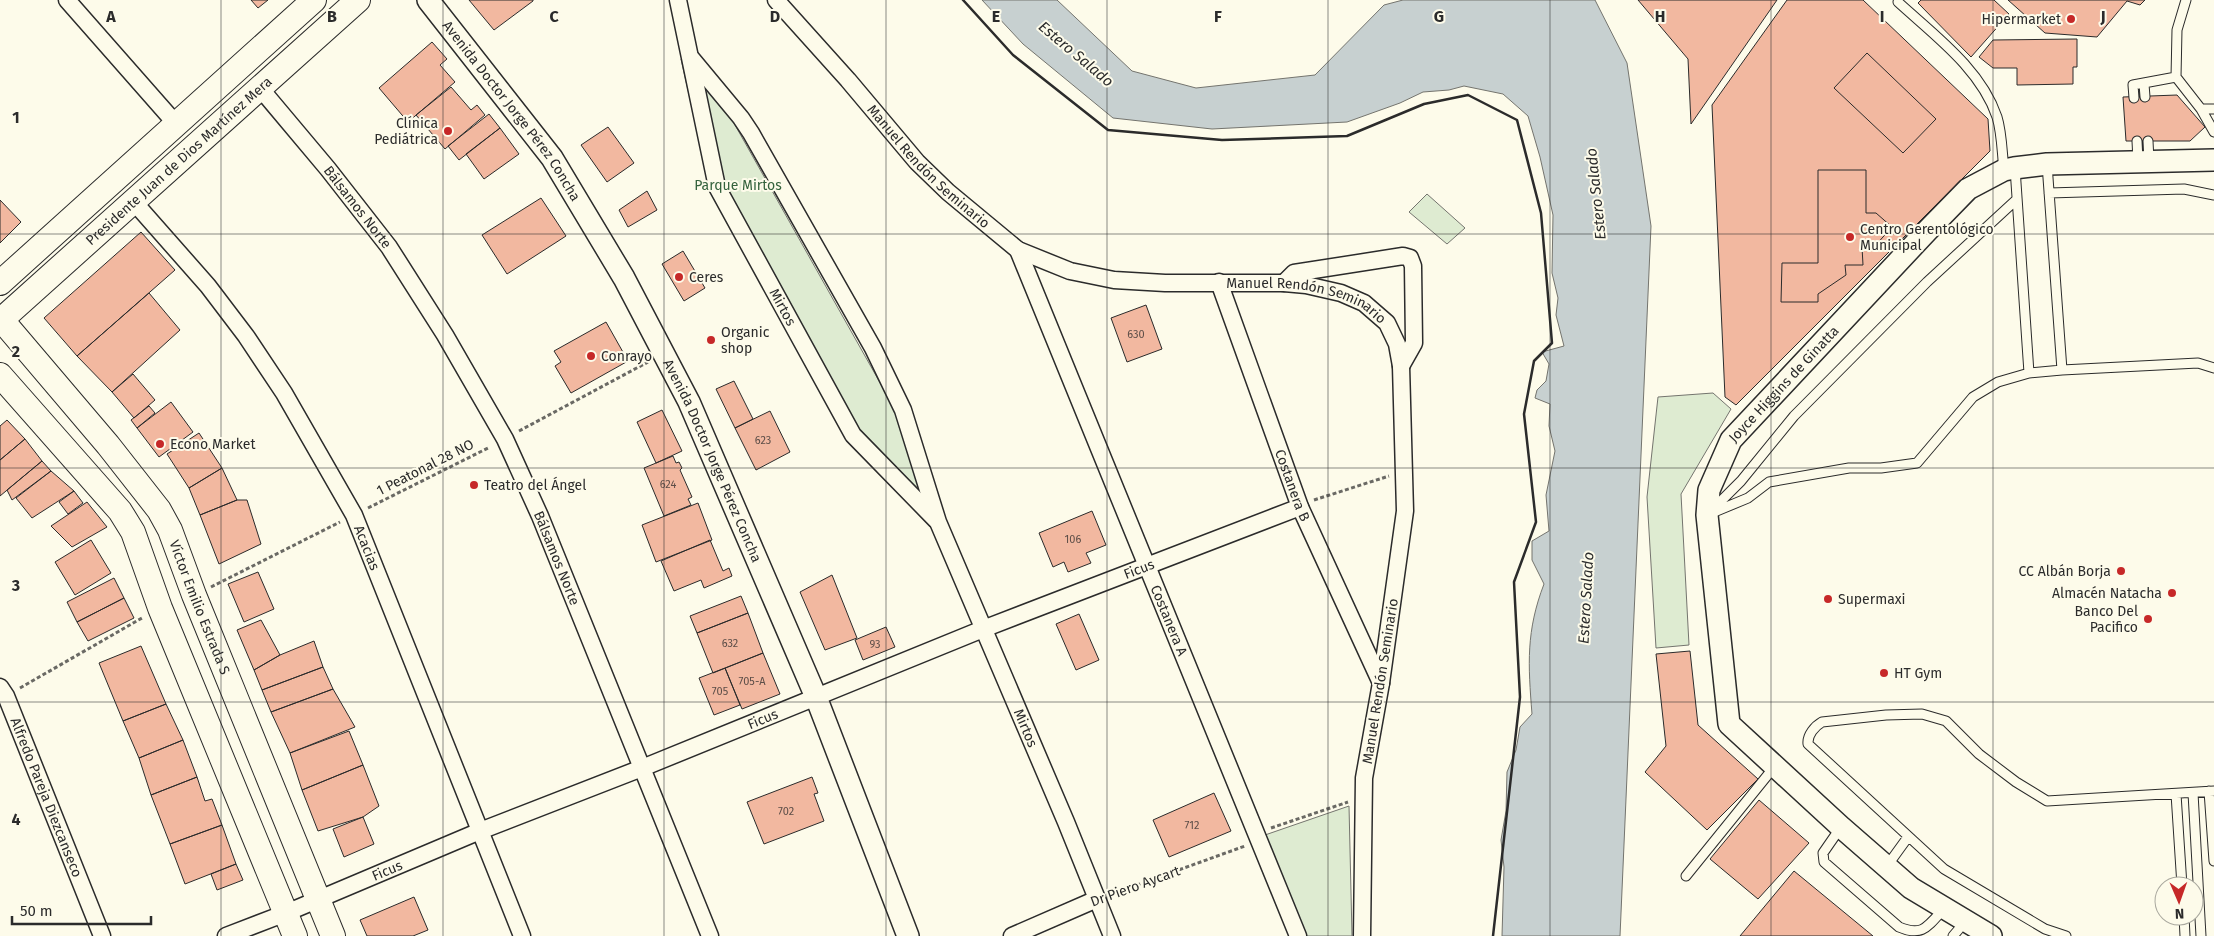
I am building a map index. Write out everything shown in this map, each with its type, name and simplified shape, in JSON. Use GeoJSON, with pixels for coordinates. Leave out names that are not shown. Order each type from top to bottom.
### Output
{"type":"FeatureCollection","features":[{"type":"Feature","properties":{"kind":"main road","name":"Presidente Juan de Dios Martínez Mera"},"geometry":{"type":"LineString","coordinates":[[0,283],[314,0]]}},
{"type":"Feature","properties":{"kind":"main road","name":"Presidente Juan de Dios Martínez Mera"},"geometry":{"type":"LineString","coordinates":[[0,320],[358,0]]}},
{"type":"Feature","properties":{"kind":"main road","name":"Víctor Emilio Estrada S"},"geometry":{"type":"LineString","coordinates":[[0,320],[108,445],[159,510],[170,530],[194,595],[333,936]]}},
{"type":"Feature","properties":{"kind":"main road"},"geometry":{"type":"LineString","coordinates":[[0,375],[120,511],[133,532],[160,608],[295,936]]}},
{"type":"Feature","properties":{"kind":"main road"},"geometry":{"type":"LineString","coordinates":[[160,608],[194,595]]}},
{"type":"Feature","properties":{"kind":"street"},"geometry":{"type":"LineString","coordinates":[[67,0],[177,125]]}},
{"type":"Feature","properties":{"kind":"street","name":"Avenida Doctor Jorge Pérez Concha"},"geometry":{"type":"LineString","coordinates":[[428,0],[552,158],[624,278],[664,353],[689,402],[816,697],[908,936]]}},
{"type":"Feature","properties":{"kind":"street","name":"Manuel Rendón Seminario"},"geometry":{"type":"LineString","coordinates":[[776,0],[848,80],[917,162],[948,192],[1018,250],[1070,270],[1114,280],[1146,283],[1284,283],[1328,289],[1364,303],[1375,311],[1391,330],[1397,344],[1401,366],[1404,471],[1403,526],[1381,683],[1364,778],[1362,936]]}},
{"type":"Feature","properties":{"kind":"street","name":"Mirtos"},"geometry":{"type":"LineString","coordinates":[[679,1],[717,188],[853,435],[938,522]]}},
{"type":"Feature","properties":{"kind":"street","name":"Mirtos"},"geometry":{"type":"LineString","coordinates":[[692,59],[741,118],[751,133],[873,348],[908,420],[938,522],[1066,822],[1112,936]]}},
{"type":"Feature","properties":{"kind":"street","name":"Bálsamos Norte"},"geometry":{"type":"LineString","coordinates":[[260,88],[328,169],[389,247],[445,334],[505,439],[540,516],[710,936]]}},
{"type":"Feature","properties":{"kind":"street","name":"Joyce Higgins de Ginatta"},"geometry":{"type":"LineString","coordinates":[[1911,888],[1841,827],[1729,724],[1707,515],[1709,490],[1730,440],[1968,189],[2009,169],[2143,151],[2214,160]]}},
{"type":"Feature","properties":{"kind":"street","name":"Acacias"},"geometry":{"type":"LineString","coordinates":[[134,202],[208,286],[246,336],[284,393],[354,515],[522,936]]}},
{"type":"Feature","properties":{"kind":"street","name":"Costanera A"},"geometry":{"type":"LineString","coordinates":[[1018,250],[1298,936]]}},
{"type":"Feature","properties":{"kind":"street"},"geometry":{"type":"LineString","coordinates":[[1284,283],[1294,273],[1403,256],[1410,258],[1414,266],[1414,343],[1401,366]]}},
{"type":"Feature","properties":{"kind":"street","name":"Costanera B"},"geometry":{"type":"LineString","coordinates":[[1219,282],[1300,507],[1381,683]]}},
{"type":"Feature","properties":{"kind":"street","name":"Ficus"},"geometry":{"type":"LineString","coordinates":[[226,936],[286,913],[480,831],[642,768],[983,629],[1300,507]]}},
{"type":"Feature","properties":{"kind":"street","name":"Alfredo Pareja Diezcanseco"},"geometry":{"type":"LineString","coordinates":[[3,691],[102,936]]}},
{"type":"Feature","properties":{"kind":"street"},"geometry":{"type":"LineString","coordinates":[[1911,888],[1940,913],[1959,934]]}},
{"type":"Feature","properties":{"kind":"street"},"geometry":{"type":"LineString","coordinates":[[1911,888],[1991,936]]}},
{"type":"Feature","properties":{"kind":"street","name":"Dr Piero Aycart"},"geometry":{"type":"LineString","coordinates":[[1012,936],[1097,899]]}},
{"type":"Feature","properties":{"kind":"lane"},"geometry":{"type":"LineString","coordinates":[[2186,0],[2177,30],[2176,77],[2201,109],[2214,132]]}},
{"type":"Feature","properties":{"kind":"lane"},"geometry":{"type":"LineString","coordinates":[[1898,2],[1978,80],[1998,120],[2016,200],[2029,373]]}},
{"type":"Feature","properties":{"kind":"lane"},"geometry":{"type":"LineString","coordinates":[[2134,98],[2133,85],[2176,77]]}},
{"type":"Feature","properties":{"kind":"lane"},"geometry":{"type":"LineString","coordinates":[[2144,84],[2145,97]]}},
{"type":"Feature","properties":{"kind":"lane"},"geometry":{"type":"LineString","coordinates":[[2201,109],[2214,109]]}},
{"type":"Feature","properties":{"kind":"lane"},"geometry":{"type":"LineString","coordinates":[[2047,164],[2062,370]]}},
{"type":"Feature","properties":{"kind":"lane"},"geometry":{"type":"LineString","coordinates":[[2049,193],[2184,188],[2214,195]]}},
{"type":"Feature","properties":{"kind":"lane"},"geometry":{"type":"LineString","coordinates":[[1707,515],[1741,481],[1794,416],[1927,282],[2016,200]]}},
{"type":"Feature","properties":{"kind":"lane"},"geometry":{"type":"LineString","coordinates":[[1707,515],[1748,498],[1769,482],[1849,468],[1881,468],[1917,463],[1973,397],[1998,382],[2029,373],[2198,363],[2214,368]]}},
{"type":"Feature","properties":{"kind":"lane"},"geometry":{"type":"LineString","coordinates":[[2066,936],[2045,929],[1944,869],[1808,744],[1808,739],[1816,726],[1822,722],[1886,715],[1922,714],[1946,721],[1979,754],[2016,782],[2047,801],[2212,791],[2214,860]]}},
{"type":"Feature","properties":{"kind":"lane"},"geometry":{"type":"LineString","coordinates":[[1686,876],[1775,765]]}},
{"type":"Feature","properties":{"kind":"lane"},"geometry":{"type":"LineString","coordinates":[[2193,793],[2201,936]]}},
{"type":"Feature","properties":{"kind":"lane"},"geometry":{"type":"LineString","coordinates":[[2176,794],[2181,876]]}},
{"type":"Feature","properties":{"kind":"lane"},"geometry":{"type":"LineString","coordinates":[[1841,827],[1823,853],[1824,862],[1899,927],[1910,932],[1921,931],[1940,913]]}},
{"type":"Feature","properties":{"kind":"lane"},"geometry":{"type":"LineString","coordinates":[[1887,866],[1908,836]]}},
{"type":"Feature","properties":{"kind":"path","name":"1 Peatonal 28 NO"},"geometry":{"type":"LineString","coordinates":[[194,595],[505,439],[664,353]]}},
{"type":"Feature","properties":{"kind":"path"},"geometry":{"type":"LineString","coordinates":[[1300,507],[1307,502],[1404,471]]}},
{"type":"Feature","properties":{"kind":"path"},"geometry":{"type":"LineString","coordinates":[[3,691],[160,608]]}},
{"type":"Feature","properties":{"kind":"path","name":"Dr Piero Aycart"},"geometry":{"type":"LineString","coordinates":[[1097,899],[1364,797]]}},
{"type":"Feature","properties":{"kind":"green space","name":"Parque Mirtos"},"geometry":{"type":"Polygon","coordinates":[[[681,59],[717,93],[892,404],[938,522],[854,434],[711,192],[681,59]]]}},
{"type":"Feature","properties":{"kind":"green space"},"geometry":{"type":"Polygon","coordinates":[[[1427,194],[1465,228],[1447,244],[1409,212],[1427,194]]]}},
{"type":"Feature","properties":{"kind":"green space"},"geometry":{"type":"Polygon","coordinates":[[[1713,393],[1731,409],[1681,494],[1689,645],[1656,648],[1647,497],[1658,397],[1713,393]]]}},
{"type":"Feature","properties":{"kind":"green space"},"geometry":{"type":"Polygon","coordinates":[[[1349,806],[1352,936],[1306,936],[1265,835],[1349,806]]]}},
{"type":"Feature","properties":{"kind":"water","name":"Estero Salado"},"geometry":{"type":"Polygon","coordinates":[[[982,0],[1057,0],[1132,71],[1196,88],[1315,75],[1384,5],[1403,0],[1595,0],[1627,63],[1651,226],[1620,936],[1502,936],[1504,867],[1501,840],[1506,811],[1507,772],[1516,750],[1520,727],[1532,714],[1529,663],[1531,633],[1544,584],[1532,560],[1532,541],[1549,531],[1546,495],[1555,451],[1549,426],[1550,404],[1535,398],[1537,390],[1546,381],[1549,364],[1542,352],[1564,346],[1556,315],[1558,298],[1552,273],[1553,215],[1540,157],[1528,116],[1503,94],[1464,86],[1449,90],[1423,92],[1400,103],[1347,122],[1212,129],[1113,118],[1023,44],[982,0]]]}},
{"type":"Feature","properties":{"kind":"building"},"geometry":{"type":"Polygon","coordinates":[[[251,0],[268,0],[258,8],[251,0]]]}},
{"type":"Feature","properties":{"kind":"building"},"geometry":{"type":"Polygon","coordinates":[[[469,0],[533,0],[533,1],[494,30],[469,0]]]}},
{"type":"Feature","properties":{"kind":"building"},"geometry":{"type":"Polygon","coordinates":[[[1638,0],[1777,0],[1691,124],[1688,59],[1638,0]]]}},
{"type":"Feature","properties":{"kind":"building"},"geometry":{"type":"Polygon","coordinates":[[[1787,0],[1863,0],[1988,119],[1990,151],[1736,405],[1725,397],[1712,105],[1787,0]]]}},
{"type":"Feature","properties":{"kind":"building"},"geometry":{"type":"Polygon","coordinates":[[[1921,0],[1994,0],[2009,14],[1971,57],[1918,3],[1921,0]]]}},
{"type":"Feature","properties":{"kind":"building","name":"Hipermarket"},"geometry":{"type":"Polygon","coordinates":[[[2008,0],[2145,0],[2140,5],[2127,1],[2097,37],[2045,33],[2008,0]]]}},
{"type":"Feature","properties":{"kind":"building"},"geometry":{"type":"Polygon","coordinates":[[[2077,39],[2077,67],[2073,67],[2073,84],[2017,85],[2017,68],[1993,68],[1979,57],[1993,40],[2077,39]]]}},
{"type":"Feature","properties":{"kind":"building"},"geometry":{"type":"Polygon","coordinates":[[[432,42],[447,59],[440,65],[455,82],[408,122],[379,88],[432,42]]]}},
{"type":"Feature","properties":{"kind":"building"},"geometry":{"type":"Polygon","coordinates":[[[1867,53],[1936,119],[1903,153],[1834,88],[1867,53]]]}},
{"type":"Feature","properties":{"kind":"building","name":"Clínica Pediátrica"},"geometry":{"type":"Polygon","coordinates":[[[451,87],[471,110],[477,105],[485,115],[445,149],[416,115],[451,87]]]}},
{"type":"Feature","properties":{"kind":"building"},"geometry":{"type":"Polygon","coordinates":[[[2177,95],[2205,127],[2190,141],[2126,141],[2123,97],[2177,95]]]}},
{"type":"Feature","properties":{"kind":"building"},"geometry":{"type":"Polygon","coordinates":[[[489,114],[500,128],[459,160],[448,146],[489,114]]]}},
{"type":"Feature","properties":{"kind":"building"},"geometry":{"type":"Polygon","coordinates":[[[608,127],[634,163],[607,182],[581,145],[608,127]]]}},
{"type":"Feature","properties":{"kind":"building"},"geometry":{"type":"Polygon","coordinates":[[[500,128],[519,154],[484,179],[466,154],[500,128]]]}},
{"type":"Feature","properties":{"kind":"building","name":"Centro Gerentológico Municipal"},"geometry":{"type":"Polygon","coordinates":[[[1818,170],[1866,170],[1866,213],[1876,213],[1892,227],[1874,247],[1862,247],[1863,265],[1845,265],[1846,275],[1818,294],[1818,302],[1781,302],[1782,263],[1818,263],[1818,170]]]}},
{"type":"Feature","properties":{"kind":"building"},"geometry":{"type":"Polygon","coordinates":[[[647,191],[657,210],[628,227],[619,210],[647,191]]]}},
{"type":"Feature","properties":{"kind":"building"},"geometry":{"type":"Polygon","coordinates":[[[541,198],[566,236],[507,274],[482,235],[541,198]]]}},
{"type":"Feature","properties":{"kind":"building"},"geometry":{"type":"Polygon","coordinates":[[[0,200],[21,222],[0,243],[0,200]]]}},
{"type":"Feature","properties":{"kind":"building"},"geometry":{"type":"Polygon","coordinates":[[[141,232],[175,270],[77,356],[44,318],[141,232]]]}},
{"type":"Feature","properties":{"kind":"building"},"geometry":{"type":"Polygon","coordinates":[[[683,251],[705,288],[684,301],[662,264],[683,251]]]}},
{"type":"Feature","properties":{"kind":"building"},"geometry":{"type":"Polygon","coordinates":[[[149,293],[180,330],[112,392],[77,356],[149,293]]]}},
{"type":"Feature","properties":{"kind":"building"},"geometry":{"type":"Polygon","coordinates":[[[1146,305],[1162,349],[1127,362],[1111,318],[1146,305]]]}},
{"type":"Feature","properties":{"kind":"building","name":"Conrayo"},"geometry":{"type":"Polygon","coordinates":[[[606,322],[628,361],[571,393],[555,366],[561,362],[554,351],[606,322]]]}},
{"type":"Feature","properties":{"kind":"building"},"geometry":{"type":"Polygon","coordinates":[[[133,374],[155,400],[134,418],[112,392],[133,374]]]}},
{"type":"Feature","properties":{"kind":"building"},"geometry":{"type":"Polygon","coordinates":[[[734,381],[753,419],[735,428],[716,389],[734,381]]]}},
{"type":"Feature","properties":{"kind":"building"},"geometry":{"type":"Polygon","coordinates":[[[171,402],[193,432],[159,457],[137,428],[171,402]]]}},
{"type":"Feature","properties":{"kind":"building"},"geometry":{"type":"Polygon","coordinates":[[[149,406],[155,413],[137,428],[131,420],[149,406]]]}},
{"type":"Feature","properties":{"kind":"building"},"geometry":{"type":"Polygon","coordinates":[[[662,410],[682,451],[656,463],[637,422],[662,410]]]}},
{"type":"Feature","properties":{"kind":"building"},"geometry":{"type":"Polygon","coordinates":[[[770,411],[790,452],[756,470],[735,428],[770,411]]]}},
{"type":"Feature","properties":{"kind":"building"},"geometry":{"type":"Polygon","coordinates":[[[7,420],[25,439],[0,460],[0,426],[7,420]]]}},
{"type":"Feature","properties":{"kind":"building"},"geometry":{"type":"Polygon","coordinates":[[[199,433],[222,468],[189,488],[167,454],[199,433]]]}},
{"type":"Feature","properties":{"kind":"building"},"geometry":{"type":"Polygon","coordinates":[[[25,439],[42,461],[0,496],[0,460],[25,439]]]}},
{"type":"Feature","properties":{"kind":"building"},"geometry":{"type":"Polygon","coordinates":[[[673,456],[676,463],[679,462],[682,468],[680,470],[692,497],[688,499],[691,505],[664,516],[644,468],[673,456]]]}},
{"type":"Feature","properties":{"kind":"building"},"geometry":{"type":"Polygon","coordinates":[[[42,461],[51,471],[12,500],[7,490],[42,461]]]}},
{"type":"Feature","properties":{"kind":"building"},"geometry":{"type":"Polygon","coordinates":[[[222,468],[237,500],[200,515],[189,488],[222,468]]]}},
{"type":"Feature","properties":{"kind":"building"},"geometry":{"type":"Polygon","coordinates":[[[51,471],[74,491],[32,518],[16,498],[51,471]]]}},
{"type":"Feature","properties":{"kind":"building"},"geometry":{"type":"Polygon","coordinates":[[[74,491],[83,503],[68,514],[59,502],[74,491]]]}},
{"type":"Feature","properties":{"kind":"building"},"geometry":{"type":"Polygon","coordinates":[[[237,500],[247,500],[261,544],[219,564],[200,515],[237,500]]]}},
{"type":"Feature","properties":{"kind":"building"},"geometry":{"type":"Polygon","coordinates":[[[87,502],[107,527],[72,547],[51,526],[87,502]]]}},
{"type":"Feature","properties":{"kind":"building"},"geometry":{"type":"Polygon","coordinates":[[[698,503],[712,540],[656,562],[642,525],[698,503]]]}},
{"type":"Feature","properties":{"kind":"building"},"geometry":{"type":"Polygon","coordinates":[[[1092,511],[1106,545],[1086,553],[1091,563],[1068,572],[1064,562],[1053,567],[1039,533],[1092,511]]]}},
{"type":"Feature","properties":{"kind":"building"},"geometry":{"type":"Polygon","coordinates":[[[91,540],[111,573],[75,595],[55,562],[91,540]]]}},
{"type":"Feature","properties":{"kind":"building"},"geometry":{"type":"Polygon","coordinates":[[[710,540],[723,571],[729,568],[732,576],[704,588],[701,580],[674,591],[661,561],[710,540]]]}},
{"type":"Feature","properties":{"kind":"building"},"geometry":{"type":"Polygon","coordinates":[[[258,572],[274,609],[244,622],[228,584],[258,572]]]}},
{"type":"Feature","properties":{"kind":"building"},"geometry":{"type":"Polygon","coordinates":[[[832,575],[857,638],[825,650],[800,592],[832,575]]]}},
{"type":"Feature","properties":{"kind":"building"},"geometry":{"type":"Polygon","coordinates":[[[114,578],[124,598],[77,622],[67,602],[114,578]]]}},
{"type":"Feature","properties":{"kind":"building"},"geometry":{"type":"Polygon","coordinates":[[[741,596],[748,613],[697,633],[690,616],[741,596]]]}},
{"type":"Feature","properties":{"kind":"building"},"geometry":{"type":"Polygon","coordinates":[[[124,598],[134,618],[88,641],[77,622],[124,598]]]}},
{"type":"Feature","properties":{"kind":"building"},"geometry":{"type":"Polygon","coordinates":[[[748,613],[763,653],[713,673],[697,633],[748,613]]]}},
{"type":"Feature","properties":{"kind":"building"},"geometry":{"type":"Polygon","coordinates":[[[1079,614],[1099,660],[1076,670],[1056,624],[1079,614]]]}},
{"type":"Feature","properties":{"kind":"building"},"geometry":{"type":"Polygon","coordinates":[[[261,620],[280,655],[254,670],[237,630],[261,620]]]}},
{"type":"Feature","properties":{"kind":"building"},"geometry":{"type":"Polygon","coordinates":[[[886,627],[895,647],[863,660],[855,640],[886,627]]]}},
{"type":"Feature","properties":{"kind":"building"},"geometry":{"type":"Polygon","coordinates":[[[314,641],[323,667],[262,690],[254,670],[280,655],[314,641]]]}},
{"type":"Feature","properties":{"kind":"building"},"geometry":{"type":"Polygon","coordinates":[[[141,646],[166,704],[123,721],[99,663],[141,646]]]}},
{"type":"Feature","properties":{"kind":"building"},"geometry":{"type":"Polygon","coordinates":[[[1690,651],[1698,725],[1758,779],[1707,830],[1645,772],[1666,746],[1656,654],[1690,651]]]}},
{"type":"Feature","properties":{"kind":"building"},"geometry":{"type":"Polygon","coordinates":[[[763,653],[780,694],[742,709],[725,668],[763,653]]]}},
{"type":"Feature","properties":{"kind":"building"},"geometry":{"type":"Polygon","coordinates":[[[323,667],[333,689],[271,712],[262,690],[323,667]]]}},
{"type":"Feature","properties":{"kind":"building"},"geometry":{"type":"Polygon","coordinates":[[[725,668],[740,705],[714,715],[699,678],[725,668]]]}},
{"type":"Feature","properties":{"kind":"building"},"geometry":{"type":"Polygon","coordinates":[[[333,689],[355,727],[290,753],[271,712],[333,689]]]}},
{"type":"Feature","properties":{"kind":"building"},"geometry":{"type":"Polygon","coordinates":[[[166,704],[183,740],[139,758],[123,721],[166,704]]]}},
{"type":"Feature","properties":{"kind":"building"},"geometry":{"type":"Polygon","coordinates":[[[349,731],[363,765],[302,790],[290,753],[349,731]]]}},
{"type":"Feature","properties":{"kind":"building"},"geometry":{"type":"Polygon","coordinates":[[[183,740],[197,777],[151,795],[139,758],[183,740]]]}},
{"type":"Feature","properties":{"kind":"building"},"geometry":{"type":"Polygon","coordinates":[[[363,765],[379,806],[363,817],[318,831],[302,790],[363,765]]]}},
{"type":"Feature","properties":{"kind":"building"},"geometry":{"type":"Polygon","coordinates":[[[197,777],[205,801],[212,799],[222,825],[170,844],[151,795],[197,777]]]}},
{"type":"Feature","properties":{"kind":"building"},"geometry":{"type":"Polygon","coordinates":[[[812,777],[818,793],[814,794],[824,821],[764,844],[747,802],[812,777]]]}},
{"type":"Feature","properties":{"kind":"building"},"geometry":{"type":"Polygon","coordinates":[[[1214,793],[1231,831],[1169,857],[1153,820],[1214,793]]]}},
{"type":"Feature","properties":{"kind":"building"},"geometry":{"type":"Polygon","coordinates":[[[1759,800],[1809,843],[1758,899],[1710,859],[1759,800]]]}},
{"type":"Feature","properties":{"kind":"building"},"geometry":{"type":"Polygon","coordinates":[[[363,817],[374,844],[344,857],[333,829],[363,817]]]}},
{"type":"Feature","properties":{"kind":"building"},"geometry":{"type":"Polygon","coordinates":[[[222,825],[236,864],[185,884],[170,844],[222,825]]]}},
{"type":"Feature","properties":{"kind":"building"},"geometry":{"type":"Polygon","coordinates":[[[236,864],[243,880],[217,890],[211,874],[236,864]]]}},
{"type":"Feature","properties":{"kind":"building"},"geometry":{"type":"Polygon","coordinates":[[[1794,871],[1873,936],[1740,936],[1794,871]]]}},
{"type":"Feature","properties":{"kind":"building"},"geometry":{"type":"Polygon","coordinates":[[[414,897],[428,930],[413,936],[367,936],[360,920],[414,897]]]}},
{"type":"Feature","properties":{"kind":"wall"},"geometry":{"type":"LineString","coordinates":[[963,0],[1013,55],[1108,130],[1222,140],[1347,136],[1424,104],[1468,95],[1517,120],[1541,213],[1552,343],[1534,361],[1524,414],[1536,522],[1514,582],[1520,697],[1493,936]]}},
{"type":"Feature","properties":{"kind":"place","name":"Hipermarket"},"geometry":{"type":"Point","coordinates":[2071,19]}},
{"type":"Feature","properties":{"kind":"place","name":"Clínica Pediátrica"},"geometry":{"type":"Point","coordinates":[448,131]}},
{"type":"Feature","properties":{"kind":"place","name":"Centro Gerentológico Municipal"},"geometry":{"type":"Point","coordinates":[1850,237]}},
{"type":"Feature","properties":{"kind":"place","name":"Ceres"},"geometry":{"type":"Point","coordinates":[679,277]}},
{"type":"Feature","properties":{"kind":"place","name":"Organic shop"},"geometry":{"type":"Point","coordinates":[711,340]}},
{"type":"Feature","properties":{"kind":"place","name":"Conrayo"},"geometry":{"type":"Point","coordinates":[591,356]}},
{"type":"Feature","properties":{"kind":"place","name":"Econo Market"},"geometry":{"type":"Point","coordinates":[160,444]}},
{"type":"Feature","properties":{"kind":"place","name":"Teatro del Ángel"},"geometry":{"type":"Point","coordinates":[474,485]}},
{"type":"Feature","properties":{"kind":"place","name":"CC Albán Borja"},"geometry":{"type":"Point","coordinates":[2121,571]}},
{"type":"Feature","properties":{"kind":"place","name":"Almacén Natacha"},"geometry":{"type":"Point","coordinates":[2172,593]}},
{"type":"Feature","properties":{"kind":"place","name":"Supermaxi"},"geometry":{"type":"Point","coordinates":[1828,599]}},
{"type":"Feature","properties":{"kind":"place","name":"Banco Del Pacifico"},"geometry":{"type":"Point","coordinates":[2148,619]}},
{"type":"Feature","properties":{"kind":"place","name":"HT Gym"},"geometry":{"type":"Point","coordinates":[1884,673]}}]}
